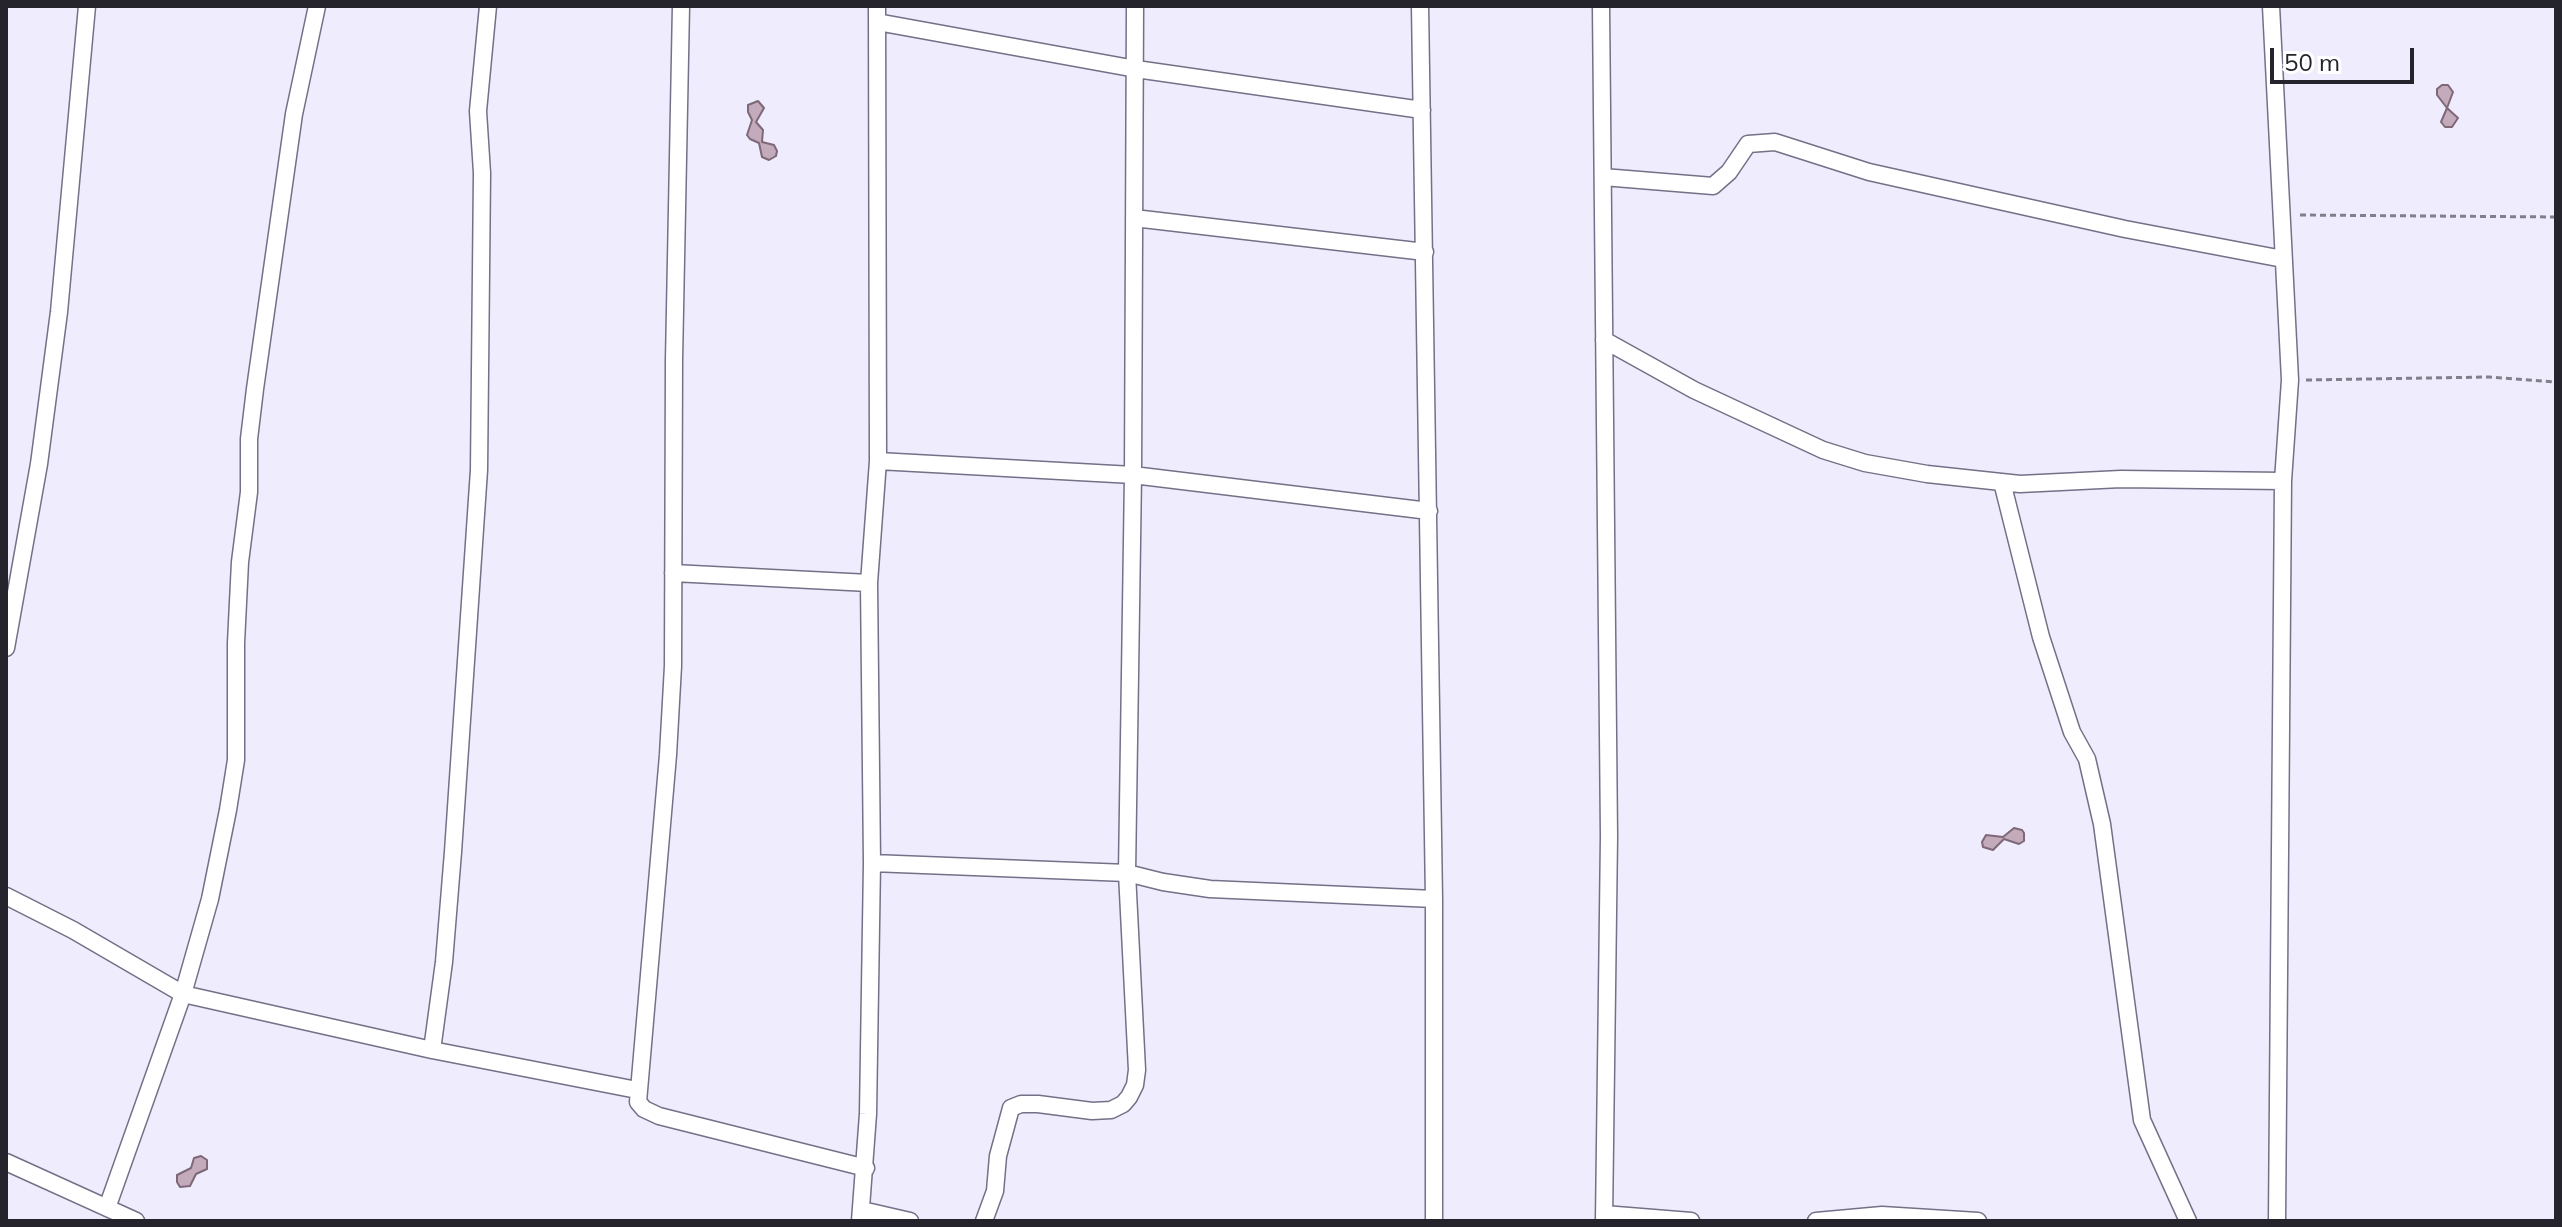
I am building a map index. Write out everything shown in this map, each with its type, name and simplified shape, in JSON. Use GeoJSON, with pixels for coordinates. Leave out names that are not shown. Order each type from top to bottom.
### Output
{"type":"FeatureCollection","features":[{"type":"Feature","properties":{"kind":"street"},"geometry":{"type":"LineString","coordinates":[[6,648],[39,464],[59,312],[87,6]]}},
{"type":"Feature","properties":{"kind":"street"},"geometry":{"type":"LineString","coordinates":[[107,1208],[183,994],[222,847],[236,760],[238,603],[249,492],[252,414],[294,114],[317,6]]}},
{"type":"Feature","properties":{"kind":"street"},"geometry":{"type":"LineString","coordinates":[[432,1050],[452,868],[479,470],[482,173],[478,111],[488,6]]}},
{"type":"Feature","properties":{"kind":"street"},"geometry":{"type":"LineString","coordinates":[[681,6],[673,666],[638,1102],[644,1109],[659,1116],[866,1168]]}},
{"type":"Feature","properties":{"kind":"street"},"geometry":{"type":"LineString","coordinates":[[984,1221],[995,1191],[998,1156],[1011,1108],[1021,1104],[1038,1104],[1092,1111],[1111,1110],[1123,1104],[1135,1085],[1137,1070],[1127,873],[1135,6]]}},
{"type":"Feature","properties":{"kind":"street"},"geometry":{"type":"LineString","coordinates":[[1420,6],[1434,899],[1434,1221]]}},
{"type":"Feature","properties":{"kind":"street"},"geometry":{"type":"LineString","coordinates":[[1601,6],[1609,836],[1604,1217],[1691,1221]]}},
{"type":"Feature","properties":{"kind":"street"},"geometry":{"type":"LineString","coordinates":[[2271,6],[2290,380],[2283,481],[2277,1221]]}},
{"type":"Feature","properties":{"kind":"street"},"geometry":{"type":"LineString","coordinates":[[910,1221],[861,1216],[866,1168],[872,863],[869,583],[878,461],[877,14],[1136,69],[1422,110]]}},
{"type":"Feature","properties":{"kind":"street"},"geometry":{"type":"LineString","coordinates":[[1603,177],[1713,186],[1729,172],[1748,144],[1775,142],[1869,172],[2125,229],[2283,259]]}},
{"type":"Feature","properties":{"kind":"street"},"geometry":{"type":"LineString","coordinates":[[1134,218],[1425,252]]}},
{"type":"Feature","properties":{"kind":"street"},"geometry":{"type":"LineString","coordinates":[[1604,340],[1694,390],[1823,450],[1865,463],[1927,474],[2020,484],[2121,479],[2283,481]]}},
{"type":"Feature","properties":{"kind":"street"},"geometry":{"type":"LineString","coordinates":[[878,461],[1133,475],[1429,511]]}},
{"type":"Feature","properties":{"kind":"street"},"geometry":{"type":"LineString","coordinates":[[2002,482],[2041,637],[2072,732],[2087,759],[2102,824],[2142,1120],[2188,1221]]}},
{"type":"Feature","properties":{"kind":"street"},"geometry":{"type":"LineString","coordinates":[[673,573],[869,583]]}},
{"type":"Feature","properties":{"kind":"street"},"geometry":{"type":"LineString","coordinates":[[872,863],[1127,873],[1210,889],[1434,899]]}},
{"type":"Feature","properties":{"kind":"street"},"geometry":{"type":"LineString","coordinates":[[6,896],[73,930],[183,994],[432,1050],[637,1090]]}},
{"type":"Feature","properties":{"kind":"street"},"geometry":{"type":"LineString","coordinates":[[6,1162],[136,1221]]}},
{"type":"Feature","properties":{"kind":"street"},"geometry":{"type":"LineString","coordinates":[[1816,1221],[1882,1215],[1978,1221]]}},
{"type":"Feature","properties":{"kind":"path"},"geometry":{"type":"LineString","coordinates":[[2281,215],[2556,217]]}},
{"type":"Feature","properties":{"kind":"path"},"geometry":{"type":"LineString","coordinates":[[2290,380],[2489,377],[2556,382]]}},
{"type":"Feature","properties":{"kind":"building"},"geometry":{"type":"Polygon","coordinates":[[[2448,85],[2453,92],[2447,108],[2437,95],[2437,89],[2448,85]]]}},
{"type":"Feature","properties":{"kind":"building"},"geometry":{"type":"Polygon","coordinates":[[[758,101],[764,108],[756,122],[763,130],[762,142],[774,145],[777,151],[776,156],[769,160],[762,157],[759,143],[747,135],[752,120],[748,105],[758,101]]]}},
{"type":"Feature","properties":{"kind":"building"},"geometry":{"type":"Polygon","coordinates":[[[2447,108],[2458,118],[2452,127],[2445,127],[2441,122],[2447,108]]]}},
{"type":"Feature","properties":{"kind":"building"},"geometry":{"type":"Polygon","coordinates":[[[2014,828],[2022,830],[2024,841],[2019,844],[2004,839],[1993,850],[1983,847],[1986,835],[2003,837],[2014,828]]]}},
{"type":"Feature","properties":{"kind":"building"},"geometry":{"type":"Polygon","coordinates":[[[201,1156],[207,1160],[207,1169],[196,1174],[190,1186],[180,1187],[177,1175],[191,1168],[194,1158],[201,1156]]]}}]}
